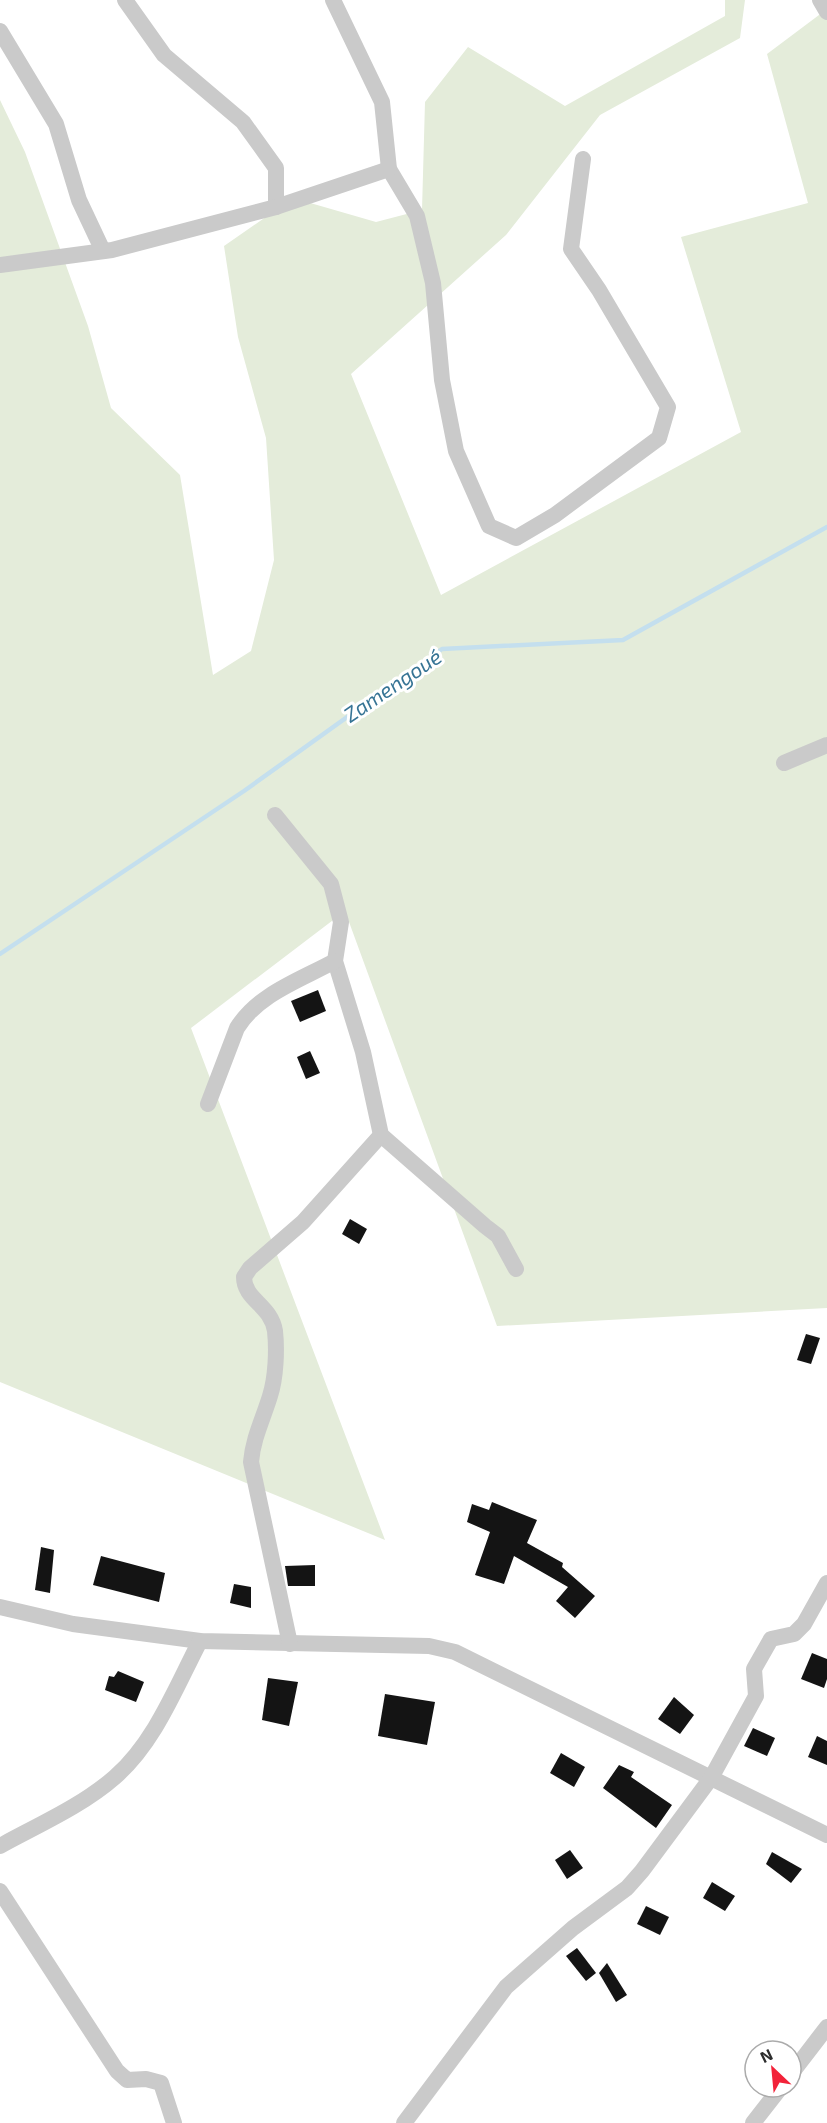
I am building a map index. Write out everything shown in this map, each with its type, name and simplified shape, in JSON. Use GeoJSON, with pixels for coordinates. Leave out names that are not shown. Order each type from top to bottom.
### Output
{"type":"FeatureCollection","features":[{"type":"Feature","properties":{"kind":"street"},"geometry":{"type":"LineString","coordinates":[[125,0],[164,55],[243,122],[276,168],[276,207]]}},
{"type":"Feature","properties":{"kind":"street"},"geometry":{"type":"LineString","coordinates":[[333,0],[382,102],[389,169],[417,216],[434,283],[442,380],[456,451],[489,526],[516,538],[555,515],[659,438],[668,407],[599,290],[571,249],[584,159]]}},
{"type":"Feature","properties":{"kind":"street"},"geometry":{"type":"LineString","coordinates":[[820,0],[827,12]]}},
{"type":"Feature","properties":{"kind":"street"},"geometry":{"type":"LineString","coordinates":[[0,31],[56,124],[79,200],[103,251]]}},
{"type":"Feature","properties":{"kind":"street"},"geometry":{"type":"LineString","coordinates":[[0,265],[103,251],[276,207],[389,169]]}},
{"type":"Feature","properties":{"kind":"street"},"geometry":{"type":"LineString","coordinates":[[784,763],[827,745]]}},
{"type":"Feature","properties":{"kind":"street"},"geometry":{"type":"LineString","coordinates":[[275,815],[332,884],[341,922],[335,962],[363,1052],[381,1135],[485,1226],[493,1229],[516,1269]]}},
{"type":"Feature","properties":{"kind":"street"},"geometry":{"type":"LineString","coordinates":[[208,1104],[237,1028],[244,1017],[265,998],[335,962]]}},
{"type":"Feature","properties":{"kind":"street"},"geometry":{"type":"LineString","coordinates":[[290,1644],[251,1462],[254,1439],[271,1393],[276,1345],[274,1327],[269,1312],[246,1291],[244,1277],[250,1268],[303,1222],[381,1135]]}},
{"type":"Feature","properties":{"kind":"street"},"geometry":{"type":"LineString","coordinates":[[404,2123],[495,2000],[573,1928],[627,1888],[642,1871],[711,1778],[756,1696],[754,1669],[771,1639],[794,1634],[804,1624],[827,1583]]}},
{"type":"Feature","properties":{"kind":"street"},"geometry":{"type":"LineString","coordinates":[[0,1606],[73,1624],[200,1641],[429,1646],[455,1652],[827,1835]]}},
{"type":"Feature","properties":{"kind":"street"},"geometry":{"type":"LineString","coordinates":[[0,1846],[89,1796],[116,1777],[151,1734],[200,1641]]}},
{"type":"Feature","properties":{"kind":"street"},"geometry":{"type":"LineString","coordinates":[[0,1891],[117,2071],[127,2080],[146,2079],[161,2083],[174,2123]]}},
{"type":"Feature","properties":{"kind":"street"},"geometry":{"type":"LineString","coordinates":[[803,2058],[827,2027]]}},
{"type":"Feature","properties":{"kind":"street"},"geometry":{"type":"LineString","coordinates":[[753,2123],[772,2099]]}},
{"type":"Feature","properties":{"kind":"green space"},"geometry":{"type":"Polygon","coordinates":[[[725,0],[745,0],[740,38],[600,115],[506,235],[351,374],[441,595],[741,432],[681,237],[808,203],[767,54],[827,9],[827,1308],[497,1326],[345,911],[191,1028],[385,1540],[0,1382],[0,100],[25,152],[88,326],[111,408],[180,475],[213,675],[251,651],[274,560],[266,438],[238,337],[224,246],[293,198],[376,222],[422,210],[425,102],[468,47],[565,106],[725,16],[725,0]]]}},
{"type":"Feature","properties":{"kind":"building"},"geometry":{"type":"Polygon","coordinates":[[[318,990],[326,1011],[300,1022],[291,1001],[318,990]]]}},
{"type":"Feature","properties":{"kind":"building"},"geometry":{"type":"Polygon","coordinates":[[[310,1051],[320,1073],[306,1079],[297,1057],[310,1051]]]}},
{"type":"Feature","properties":{"kind":"building"},"geometry":{"type":"Polygon","coordinates":[[[350,1219],[367,1229],[359,1244],[342,1234],[350,1219]]]}},
{"type":"Feature","properties":{"kind":"building"},"geometry":{"type":"Polygon","coordinates":[[[806,1334],[820,1338],[811,1364],[797,1360],[806,1334]]]}},
{"type":"Feature","properties":{"kind":"building"},"geometry":{"type":"Polygon","coordinates":[[[492,1502],[537,1520],[527,1543],[563,1563],[562,1567],[595,1596],[575,1618],[556,1601],[568,1587],[514,1556],[504,1584],[475,1575],[490,1532],[467,1522],[472,1504],[489,1510],[492,1502]]]}},
{"type":"Feature","properties":{"kind":"building"},"geometry":{"type":"Polygon","coordinates":[[[41,1547],[54,1550],[50,1593],[35,1590],[41,1547]]]}},
{"type":"Feature","properties":{"kind":"building"},"geometry":{"type":"Polygon","coordinates":[[[101,1556],[165,1573],[159,1602],[93,1585],[101,1556]]]}},
{"type":"Feature","properties":{"kind":"building"},"geometry":{"type":"Polygon","coordinates":[[[315,1565],[315,1586],[288,1586],[285,1566],[315,1565]]]}},
{"type":"Feature","properties":{"kind":"building"},"geometry":{"type":"Polygon","coordinates":[[[234,1584],[251,1587],[251,1608],[230,1603],[234,1584]]]}},
{"type":"Feature","properties":{"kind":"building"},"geometry":{"type":"Polygon","coordinates":[[[812,1653],[827,1659],[827,1679],[824,1688],[801,1679],[812,1653]]]}},
{"type":"Feature","properties":{"kind":"building"},"geometry":{"type":"Polygon","coordinates":[[[118,1671],[144,1682],[136,1702],[105,1690],[109,1676],[114,1677],[118,1671]]]}},
{"type":"Feature","properties":{"kind":"building"},"geometry":{"type":"Polygon","coordinates":[[[268,1678],[298,1682],[289,1726],[262,1720],[268,1678]]]}},
{"type":"Feature","properties":{"kind":"building"},"geometry":{"type":"Polygon","coordinates":[[[385,1694],[435,1702],[427,1745],[378,1736],[385,1694]]]}},
{"type":"Feature","properties":{"kind":"building"},"geometry":{"type":"Polygon","coordinates":[[[674,1697],[694,1715],[680,1734],[658,1719],[674,1697]]]}},
{"type":"Feature","properties":{"kind":"building"},"geometry":{"type":"Polygon","coordinates":[[[753,1728],[775,1738],[767,1756],[744,1746],[753,1728]]]}},
{"type":"Feature","properties":{"kind":"building"},"geometry":{"type":"Polygon","coordinates":[[[817,1736],[827,1741],[827,1765],[808,1757],[817,1736]]]}},
{"type":"Feature","properties":{"kind":"building"},"geometry":{"type":"Polygon","coordinates":[[[561,1753],[585,1767],[574,1787],[550,1773],[561,1753]]]}},
{"type":"Feature","properties":{"kind":"building"},"geometry":{"type":"Polygon","coordinates":[[[619,1765],[634,1772],[631,1777],[672,1805],[656,1828],[603,1788],[619,1765]]]}},
{"type":"Feature","properties":{"kind":"building"},"geometry":{"type":"Polygon","coordinates":[[[570,1850],[583,1868],[567,1879],[555,1860],[570,1850]]]}},
{"type":"Feature","properties":{"kind":"building"},"geometry":{"type":"Polygon","coordinates":[[[772,1852],[802,1869],[791,1883],[766,1864],[772,1852]]]}},
{"type":"Feature","properties":{"kind":"building"},"geometry":{"type":"Polygon","coordinates":[[[712,1882],[735,1896],[725,1911],[703,1898],[712,1882]]]}},
{"type":"Feature","properties":{"kind":"building"},"geometry":{"type":"Polygon","coordinates":[[[646,1906],[669,1917],[660,1935],[637,1924],[646,1906]]]}},
{"type":"Feature","properties":{"kind":"building"},"geometry":{"type":"Polygon","coordinates":[[[577,1948],[596,1973],[586,1981],[566,1956],[577,1948]]]}},
{"type":"Feature","properties":{"kind":"building"},"geometry":{"type":"Polygon","coordinates":[[[607,1963],[627,1995],[616,2002],[599,1973],[607,1963]]]}},
{"type":"Feature","properties":{"kind":"waterway","name":"Zamengoué"},"geometry":{"type":"LineString","coordinates":[[0,954],[244,791],[442,649],[623,640],[827,527]]}}]}
